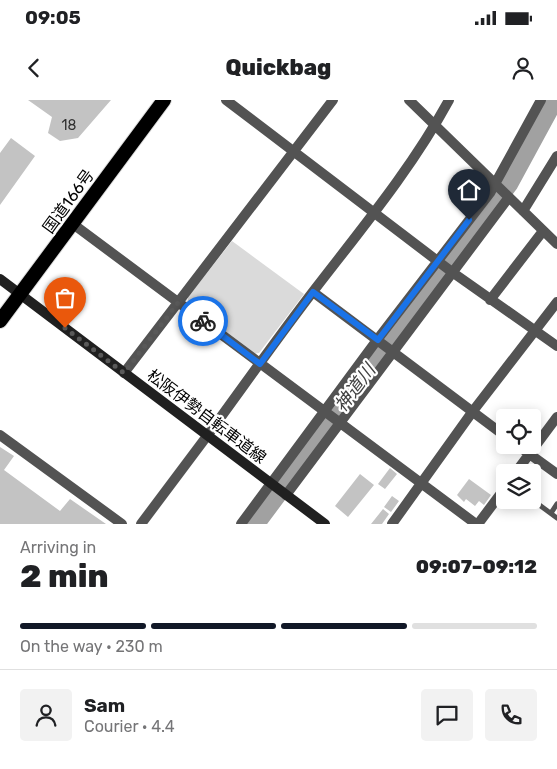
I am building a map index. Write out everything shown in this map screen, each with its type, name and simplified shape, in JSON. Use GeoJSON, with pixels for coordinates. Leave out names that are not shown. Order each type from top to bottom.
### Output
{"type":"FeatureCollection","features":[{"type":"Feature","properties":{"kind":"highway","name":"国道166号"},"geometry":{"type":"LineString","coordinates":[[0,322],[164,100]]}},
{"type":"Feature","properties":{"kind":"main road","name":"松阪伊勢自転車道線"},"geometry":{"type":"LineString","coordinates":[[0,279],[325,524]]}},
{"type":"Feature","properties":{"kind":"street"},"geometry":{"type":"LineString","coordinates":[[226,100],[375,212],[451,272],[557,346]]}},
{"type":"Feature","properties":{"kind":"street"},"geometry":{"type":"LineString","coordinates":[[124,373],[333,100]]}},
{"type":"Feature","properties":{"kind":"street"},"geometry":{"type":"LineString","coordinates":[[409,100],[557,244]]}},
{"type":"Feature","properties":{"kind":"street"},"geometry":{"type":"LineString","coordinates":[[141,524],[313,292],[375,212],[435,125],[449,100]]}},
{"type":"Feature","properties":{"kind":"street"},"geometry":{"type":"LineString","coordinates":[[241,524],[496,184],[540,100]]}},
{"type":"Feature","properties":{"kind":"street"},"geometry":{"type":"LineString","coordinates":[[523,211],[557,156]]}},
{"type":"Feature","properties":{"kind":"street"},"geometry":{"type":"LineString","coordinates":[[286,494],[509,196]]}},
{"type":"Feature","properties":{"kind":"street"},"geometry":{"type":"LineString","coordinates":[[73,224],[477,524],[496,500]]}},
{"type":"Feature","properties":{"kind":"street"},"geometry":{"type":"LineString","coordinates":[[490,300],[543,231]]}},
{"type":"Feature","properties":{"kind":"street"},"geometry":{"type":"LineString","coordinates":[[313,292],[496,429]]}},
{"type":"Feature","properties":{"kind":"street"},"geometry":{"type":"LineString","coordinates":[[392,524],[473,411],[557,302]]}},
{"type":"Feature","properties":{"kind":"street"},"geometry":{"type":"LineString","coordinates":[[523,464],[557,417]]}},
{"type":"Feature","properties":{"kind":"street"},"geometry":{"type":"LineString","coordinates":[[0,434],[122,524]]}},
{"type":"Feature","properties":{"kind":"street"},"geometry":{"type":"LineString","coordinates":[[530,455],[557,474]]}},
{"type":"Feature","properties":{"kind":"lane"},"geometry":{"type":"LineString","coordinates":[[551,513],[557,504]]}},
{"type":"Feature","properties":{"kind":"lane"},"geometry":{"type":"LineString","coordinates":[[541,506],[557,518]]}},
{"type":"Feature","properties":{"kind":"shaded area"},"geometry":{"type":"Polygon","coordinates":[[[232,241],[304,294],[259,353],[252,354],[188,305],[188,297],[232,241]]]}},
{"type":"Feature","properties":{"kind":"building"},"geometry":{"type":"Polygon","coordinates":[[[28,100],[111,100],[78,138],[60,141],[48,133],[52,117],[28,100]]]}},
{"type":"Feature","properties":{"kind":"building"},"geometry":{"type":"Polygon","coordinates":[[[11,138],[35,156],[0,205],[0,153],[11,138]]]}},
{"type":"Feature","properties":{"kind":"building"},"geometry":{"type":"Polygon","coordinates":[[[0,447],[14,456],[4,470],[60,511],[70,499],[106,524],[0,524],[0,447]]]}},
{"type":"Feature","properties":{"kind":"building"},"geometry":{"type":"Polygon","coordinates":[[[390,468],[397,474],[385,489],[378,484],[390,468]]]}},
{"type":"Feature","properties":{"kind":"building"},"geometry":{"type":"Polygon","coordinates":[[[360,474],[374,485],[348,517],[335,506],[360,474]]]}},
{"type":"Feature","properties":{"kind":"building"},"geometry":{"type":"Polygon","coordinates":[[[469,479],[491,495],[484,505],[479,501],[475,506],[466,499],[464,502],[457,495],[469,479]]]}},
{"type":"Feature","properties":{"kind":"building"},"geometry":{"type":"Polygon","coordinates":[[[392,496],[399,501],[391,512],[384,507],[392,496]]]}},
{"type":"Feature","properties":{"kind":"building"},"geometry":{"type":"Polygon","coordinates":[[[383,509],[389,514],[382,524],[371,524],[383,509]]]}},
{"type":"Feature","properties":{"kind":"waterway","name":"神道川"},"geometry":{"type":"LineString","coordinates":[[254,524],[508,183],[553,100]]}},
{"type":"Feature","properties":{"kind":"way so far"},"geometry":{"type":"LineString","coordinates":[[65,328],[124,373],[178,303],[203,321]]}},
{"type":"Feature","properties":{"kind":"route"},"geometry":{"type":"LineString","coordinates":[[203,321],[260,364],[313,292],[378,340],[469,220]]}}]}
